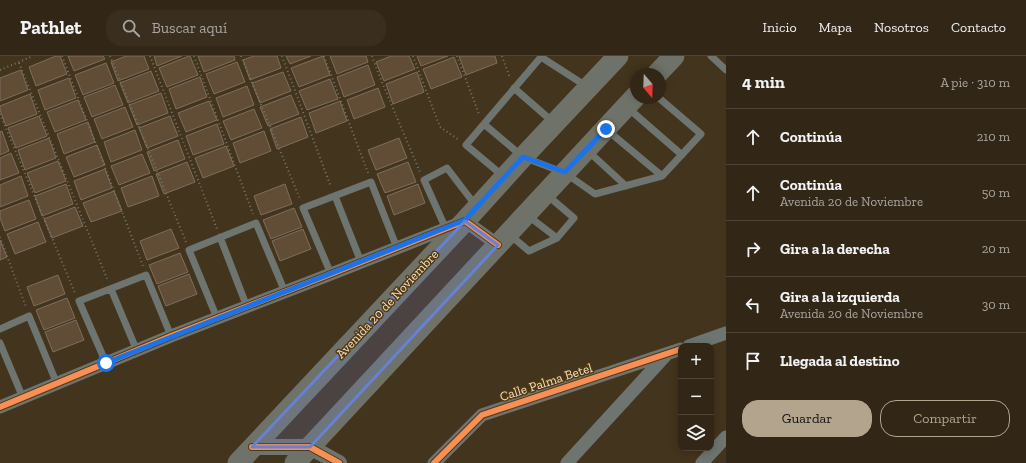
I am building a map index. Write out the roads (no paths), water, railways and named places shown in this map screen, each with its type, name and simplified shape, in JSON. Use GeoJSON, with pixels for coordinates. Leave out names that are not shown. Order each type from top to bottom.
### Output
{"type":"FeatureCollection","features":[{"type":"Feature","properties":{"kind":"main road","name":"Avenida 20 de Noviembre"},"geometry":{"type":"LineString","coordinates":[[238,463],[618,56]]}},
{"type":"Feature","properties":{"kind":"main road"},"geometry":{"type":"LineString","coordinates":[[663,68],[674,56]]}},
{"type":"Feature","properties":{"kind":"main road"},"geometry":{"type":"LineString","coordinates":[[295,463],[630,103]]}},
{"type":"Feature","properties":{"kind":"street"},"geometry":{"type":"LineString","coordinates":[[0,407],[171,336],[446,228],[471,214],[503,240]]}},
{"type":"Feature","properties":{"kind":"street"},"geometry":{"type":"LineString","coordinates":[[698,343],[726,333]]}},
{"type":"Feature","properties":{"kind":"street","name":"Calle Palma Betel"},"geometry":{"type":"LineString","coordinates":[[434,463],[482,415],[678,350]]}},
{"type":"Feature","properties":{"kind":"street"},"geometry":{"type":"LineString","coordinates":[[566,463],[667,354]]}},
{"type":"Feature","properties":{"kind":"street"},"geometry":{"type":"LineString","coordinates":[[702,463],[726,437]]}},
{"type":"Feature","properties":{"kind":"street"},"geometry":{"type":"LineString","coordinates":[[252,447],[310,447],[338,463]]}},
{"type":"Feature","properties":{"kind":"lane"},"geometry":{"type":"LineString","coordinates":[[711,56],[726,70]]}},
{"type":"Feature","properties":{"kind":"lane"},"geometry":{"type":"LineString","coordinates":[[504,178],[466,145],[541,57],[588,88]]}},
{"type":"Feature","properties":{"kind":"lane"},"geometry":{"type":"LineString","coordinates":[[514,88],[554,124]]}},
{"type":"Feature","properties":{"kind":"lane"},"geometry":{"type":"LineString","coordinates":[[633,104],[682,155]]}},
{"type":"Feature","properties":{"kind":"lane"},"geometry":{"type":"LineString","coordinates":[[484,124],[523,157],[565,172],[595,194],[662,176],[701,134],[666,104]]}},
{"type":"Feature","properties":{"kind":"lane"},"geometry":{"type":"LineString","coordinates":[[606,129],[662,176]]}},
{"type":"Feature","properties":{"kind":"lane"},"geometry":{"type":"LineString","coordinates":[[586,150],[626,186]]}},
{"type":"Feature","properties":{"kind":"lane"},"geometry":{"type":"LineString","coordinates":[[446,228],[424,180],[447,168],[471,214]]}},
{"type":"Feature","properties":{"kind":"lane"},"geometry":{"type":"LineString","coordinates":[[331,274],[303,208],[371,182],[397,248]]}},
{"type":"Feature","properties":{"kind":"lane"},"geometry":{"type":"LineString","coordinates":[[503,240],[529,251],[557,238],[574,218],[546,194]]}},
{"type":"Feature","properties":{"kind":"lane"},"geometry":{"type":"LineString","coordinates":[[335,196],[361,262]]}},
{"type":"Feature","properties":{"kind":"lane"},"geometry":{"type":"LineString","coordinates":[[526,214],[557,238]]}},
{"type":"Feature","properties":{"kind":"lane"},"geometry":{"type":"LineString","coordinates":[[217,318],[189,250],[256,223],[285,292]]}},
{"type":"Feature","properties":{"kind":"lane"},"geometry":{"type":"LineString","coordinates":[[220,237],[248,307]]}},
{"type":"Feature","properties":{"kind":"lane"},"geometry":{"type":"LineString","coordinates":[[106,363],[79,301],[146,275],[171,336]]}},
{"type":"Feature","properties":{"kind":"lane"},"geometry":{"type":"LineString","coordinates":[[111,289],[137,351]]}},
{"type":"Feature","properties":{"kind":"lane"},"geometry":{"type":"LineString","coordinates":[[0,329],[29,316],[56,384]]}},
{"type":"Feature","properties":{"kind":"lane"},"geometry":{"type":"LineString","coordinates":[[0,343],[23,398]]}}]}
